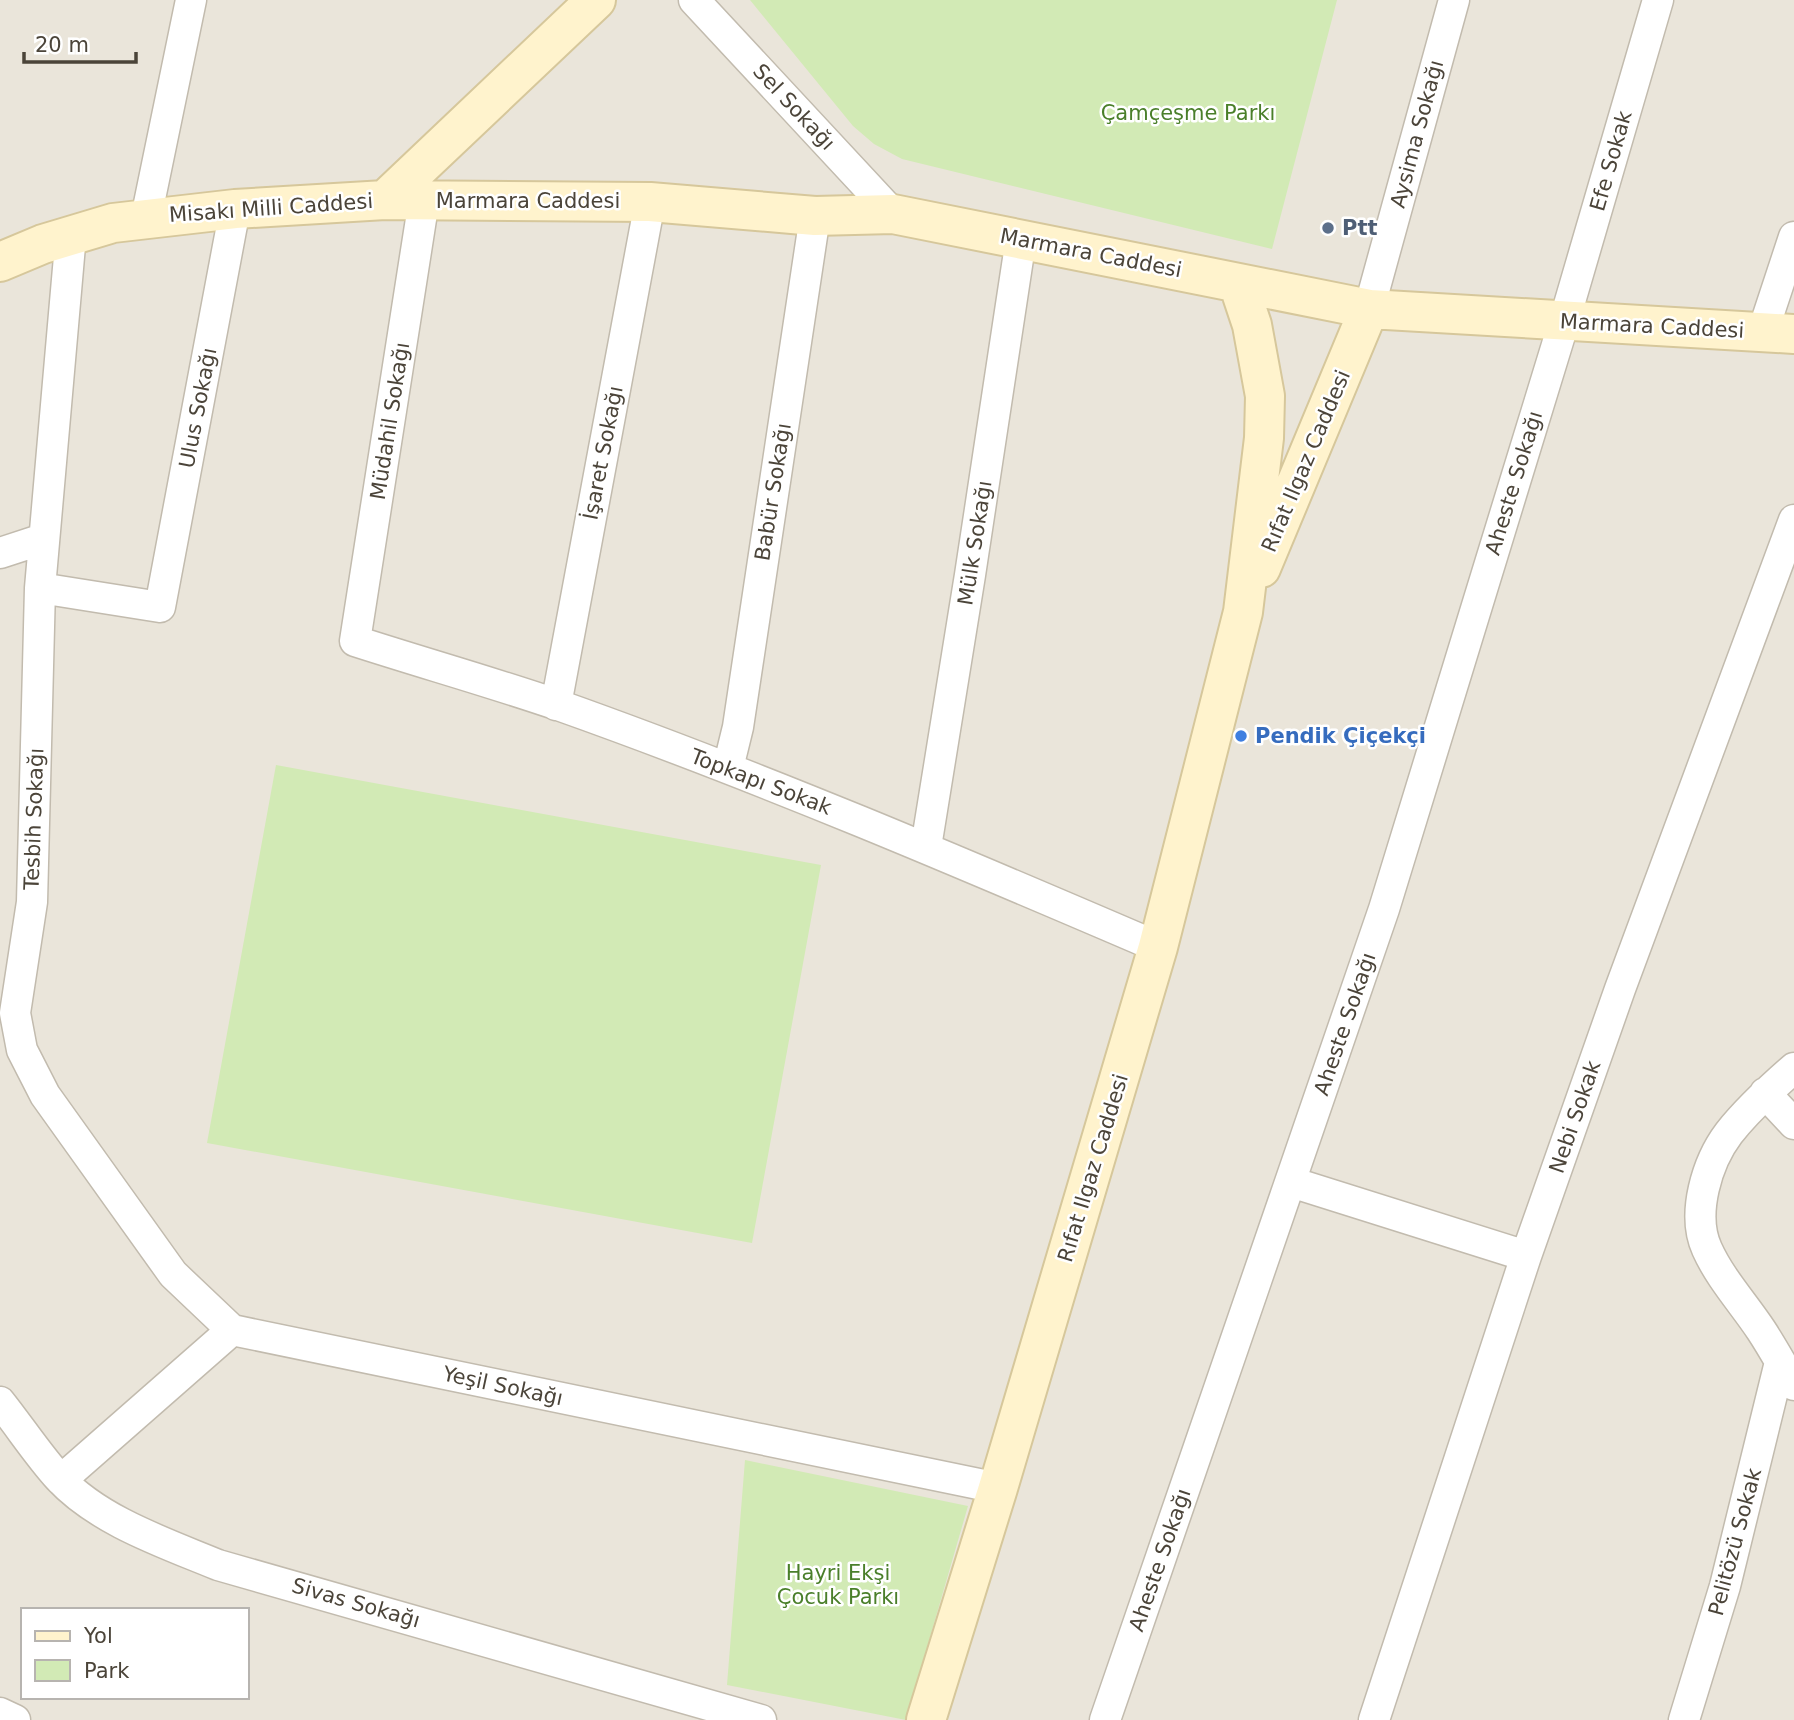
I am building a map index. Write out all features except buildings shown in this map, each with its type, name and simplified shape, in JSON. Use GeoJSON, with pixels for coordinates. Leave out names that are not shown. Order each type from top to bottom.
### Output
{"type":"FeatureCollection","features":[{"type":"Feature","properties":{"kind":"street"},"geometry":{"type":"LineString","coordinates":[[146,218],[191,0]]}},
{"type":"Feature","properties":{"kind":"street","name":"Misakı Milli Caddesi"},"geometry":{"type":"LineString","coordinates":[[0,262],[71,234],[113,223],[235,209],[385,200],[596,0]]}},
{"type":"Feature","properties":{"kind":"street","name":"Sel Sokağı"},"geometry":{"type":"LineString","coordinates":[[694,0],[893,214]]}},
{"type":"Feature","properties":{"kind":"street","name":"Aysima Sokağı"},"geometry":{"type":"LineString","coordinates":[[1369,309],[1454,0]]}},
{"type":"Feature","properties":{"kind":"street","name":"Efe Sokak"},"geometry":{"type":"LineString","coordinates":[[1564,322],[1658,0]]}},
{"type":"Feature","properties":{"kind":"street","name":"Marmara Caddesi"},"geometry":{"type":"LineString","coordinates":[[385,200],[650,202],[815,216],[893,214],[1369,309],[1779,333]]}},
{"type":"Feature","properties":{"kind":"street","name":"Müdahil Sokağı"},"geometry":{"type":"LineString","coordinates":[[355,641],[424,200]]}},
{"type":"Feature","properties":{"kind":"street","name":"İşaret Sokağı"},"geometry":{"type":"LineString","coordinates":[[556,705],[650,202]]}},
{"type":"Feature","properties":{"kind":"street","name":"Ulus Sokağı"},"geometry":{"type":"LineString","coordinates":[[40,588],[160,607],[235,209]]}},
{"type":"Feature","properties":{"kind":"street","name":"Babür Sokağı"},"geometry":{"type":"LineString","coordinates":[[728,768],[738,727],[815,216]]}},
{"type":"Feature","properties":{"kind":"street","name":"Tesbih Sokağı"},"geometry":{"type":"LineString","coordinates":[[71,234],[40,588],[32,902],[15,1013],[22,1050],[44,1095],[173,1274],[232,1330]]}},
{"type":"Feature","properties":{"kind":"street"},"geometry":{"type":"LineString","coordinates":[[1779,333],[1794,237]]}},
{"type":"Feature","properties":{"kind":"street","name":"Mülk Sokağı"},"geometry":{"type":"LineString","coordinates":[[926,847],[971,575],[1021,239]]}},
{"type":"Feature","properties":{"kind":"street","name":"Rıfat Ilgaz Caddesi"},"geometry":{"type":"LineString","coordinates":[[926,1720],[998,1488],[1158,947],[1242,612],[1264,438],[1265,396],[1252,325],[1238,283]]}},
{"type":"Feature","properties":{"kind":"street","name":"Rıfat Ilgaz Caddesi"},"geometry":{"type":"LineString","coordinates":[[1242,612],[1369,309]]}},
{"type":"Feature","properties":{"kind":"street","name":"Aheste Sokağı"},"geometry":{"type":"LineString","coordinates":[[1105,1720],[1384,909],[1564,322]]}},
{"type":"Feature","properties":{"kind":"street","name":"Nebi Sokak"},"geometry":{"type":"LineString","coordinates":[[1374,1720],[1526,1256],[1620,989],[1794,520]]}},
{"type":"Feature","properties":{"kind":"street"},"geometry":{"type":"LineString","coordinates":[[0,553],[43,539]]}},
{"type":"Feature","properties":{"kind":"street","name":"Topkapı Sokak"},"geometry":{"type":"LineString","coordinates":[[355,641],[556,705],[728,768],[926,847],[1158,947]]}},
{"type":"Feature","properties":{"kind":"street"},"geometry":{"type":"LineString","coordinates":[[1787,1374],[1707,1248],[1699,1215],[1708,1174],[1728,1134],[1765,1093],[1794,1068]]}},
{"type":"Feature","properties":{"kind":"street"},"geometry":{"type":"LineString","coordinates":[[1765,1093],[1794,1124]]}},
{"type":"Feature","properties":{"kind":"street"},"geometry":{"type":"LineString","coordinates":[[1291,1182],[1526,1256]]}},
{"type":"Feature","properties":{"kind":"street"},"geometry":{"type":"LineString","coordinates":[[61,1480],[232,1330]]}},
{"type":"Feature","properties":{"kind":"street","name":"Yeşil Sokağı"},"geometry":{"type":"LineString","coordinates":[[232,1330],[998,1488]]}},
{"type":"Feature","properties":{"kind":"street","name":"Pelitözü Sokak"},"geometry":{"type":"LineString","coordinates":[[1684,1720],[1787,1374]]}},
{"type":"Feature","properties":{"kind":"street","name":"Sivas Sokağı"},"geometry":{"type":"LineString","coordinates":[[0,1402],[61,1480],[101,1512],[218,1565],[761,1720]]}},
{"type":"Feature","properties":{"kind":"street"},"geometry":{"type":"LineString","coordinates":[[0,1713],[15,1720]]}},
{"type":"Feature","properties":{"kind":"shaded area"},"geometry":{"type":"Polygon","coordinates":[[[0,0],[1794,0],[1794,1720],[0,1720],[0,0]]]}},
{"type":"Feature","properties":{"kind":"green space","name":"Çamçeşme Parkı"},"geometry":{"type":"Polygon","coordinates":[[[750,0],[1337,0],[1272,249],[902,159],[874,144],[853,126],[750,0]]]}},
{"type":"Feature","properties":{"kind":"green space"},"geometry":{"type":"Polygon","coordinates":[[[276,765],[821,865],[752,1243],[207,1143],[276,765]]]}},
{"type":"Feature","properties":{"kind":"green space","name":"Hayri Ekşi Çocuk Parkı"},"geometry":{"type":"Polygon","coordinates":[[[745,1460],[968,1506],[906,1720],[727,1685],[745,1460]]]}},
{"type":"Feature","properties":{"kind":"place","name":"Ptt"},"geometry":{"type":"Point","coordinates":[1328,228]}},
{"type":"Feature","properties":{"kind":"place","name":"Pendik Çiçekçi"},"geometry":{"type":"Point","coordinates":[1241,736]}}]}
